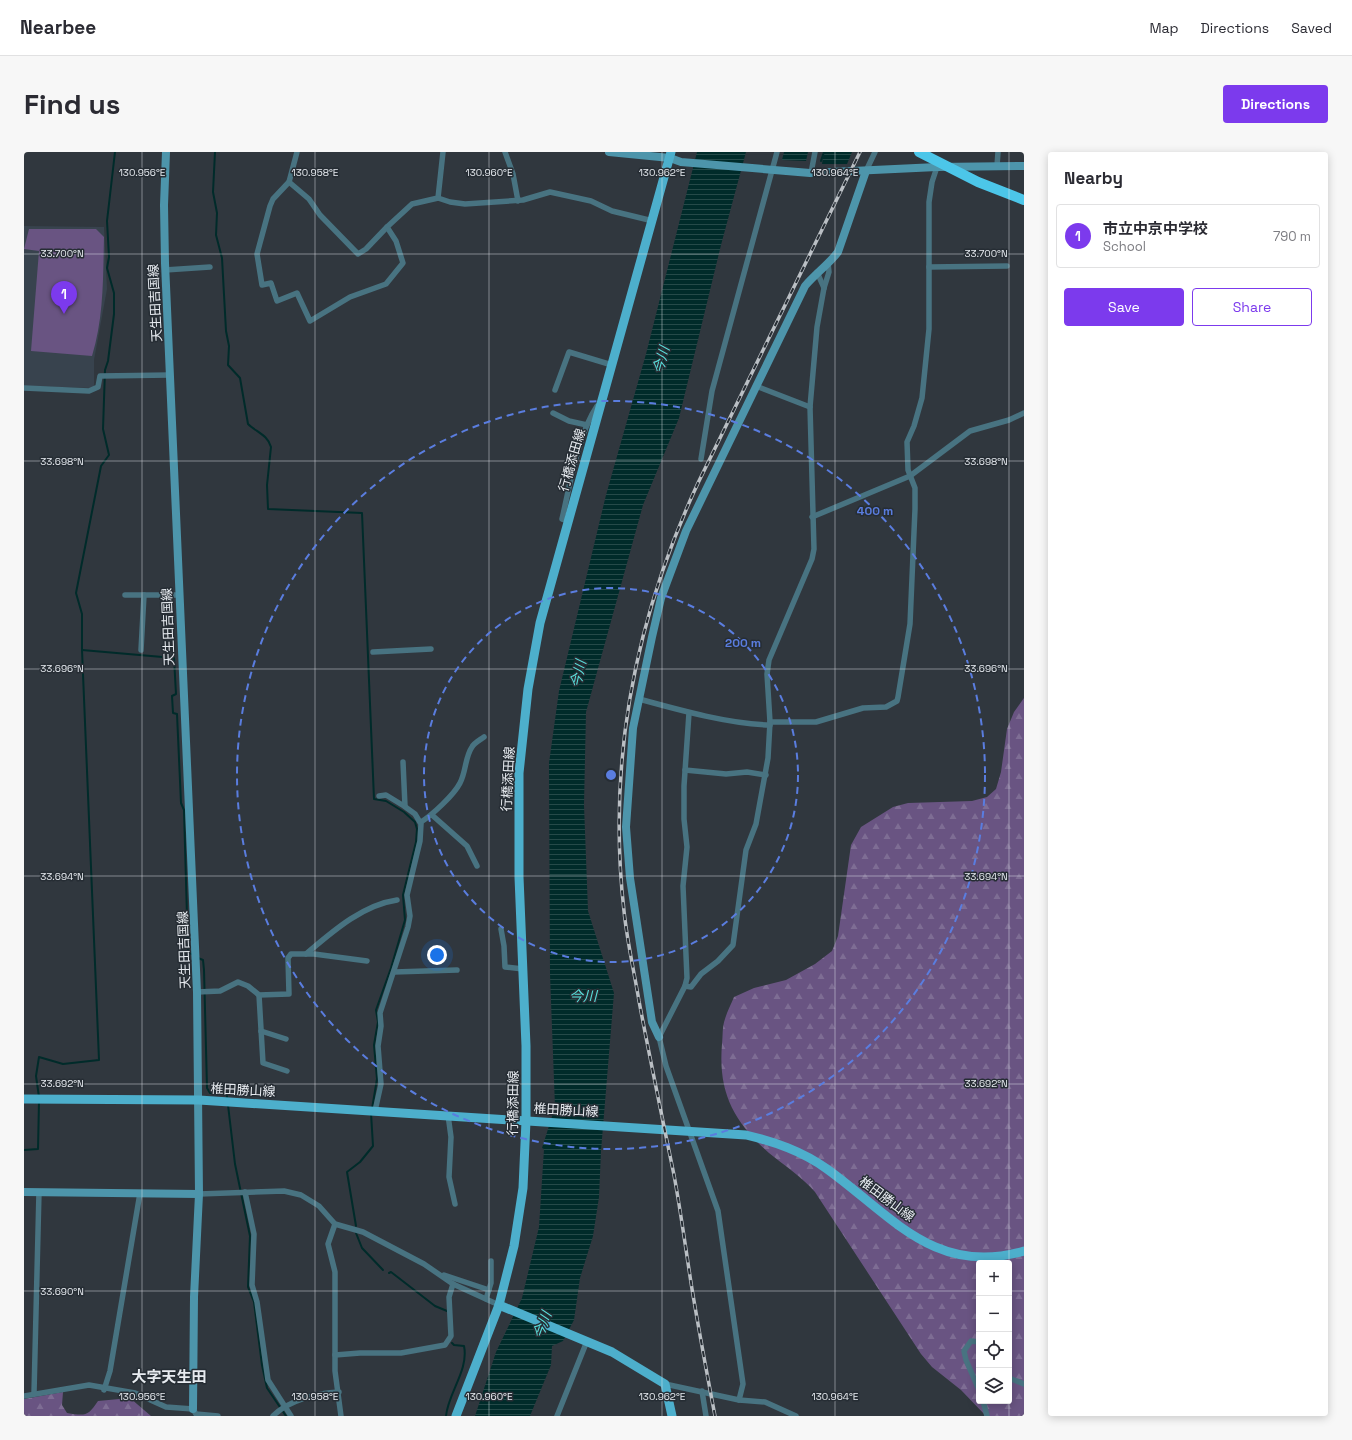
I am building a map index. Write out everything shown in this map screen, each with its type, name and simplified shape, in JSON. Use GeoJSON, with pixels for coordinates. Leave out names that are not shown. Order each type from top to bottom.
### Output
{"type":"FeatureCollection","features":[{"type":"Feature","properties":{"kind":"highway"},"geometry":{"type":"LineString","coordinates":[[918,152],[978,182],[1024,200]]}},
{"type":"Feature","properties":{"kind":"main road","name":"行橋添田線"},"geometry":{"type":"LineString","coordinates":[[456,1416],[501,1306],[520,1214],[529,1121],[520,877],[519,773],[528,689],[540,623],[671,155]]}},
{"type":"Feature","properties":{"kind":"main road","name":"椎田勝山線"},"geometry":{"type":"LineString","coordinates":[[24,1100],[199,1100],[746,1134],[795,1149],[826,1168],[894,1223],[928,1244],[948,1253],[969,1256],[992,1256],[1024,1250]]}},
{"type":"Feature","properties":{"kind":"main road"},"geometry":{"type":"LineString","coordinates":[[501,1306],[612,1352],[665,1384],[672,1416]]}},
{"type":"Feature","properties":{"kind":"street","name":"天生田吉国線"},"geometry":{"type":"LineString","coordinates":[[166,152],[164,205],[165,270],[197,992],[199,1194],[194,1297],[193,1409]]}},
{"type":"Feature","properties":{"kind":"street"},"geometry":{"type":"LineString","coordinates":[[297,152],[288,182],[270,206],[257,254],[262,285],[271,284],[277,300],[297,293],[310,320],[350,297],[386,284],[403,263],[396,240],[387,227]]}},
{"type":"Feature","properties":{"kind":"street"},"geometry":{"type":"LineString","coordinates":[[438,198],[443,152]]}},
{"type":"Feature","properties":{"kind":"street"},"geometry":{"type":"LineString","coordinates":[[505,152],[518,201]]}},
{"type":"Feature","properties":{"kind":"street"},"geometry":{"type":"LineString","coordinates":[[609,152],[671,155],[681,162],[811,173],[937,167],[1024,166]]}},
{"type":"Feature","properties":{"kind":"street"},"geometry":{"type":"LineString","coordinates":[[701,459],[712,392],[770,170],[778,152]]}},
{"type":"Feature","properties":{"kind":"street"},"geometry":{"type":"LineString","coordinates":[[811,173],[815,152]]}},
{"type":"Feature","properties":{"kind":"street"},"geometry":{"type":"LineString","coordinates":[[739,1400],[743,1384],[718,1211],[666,1066],[659,1037],[651,1014],[630,878],[626,827],[630,760],[639,699],[652,637],[672,567],[686,531],[805,286],[838,252],[866,171],[875,152]]}},
{"type":"Feature","properties":{"kind":"street"},"geometry":{"type":"LineString","coordinates":[[997,166],[998,152]]}},
{"type":"Feature","properties":{"kind":"street"},"geometry":{"type":"LineString","coordinates":[[639,699],[689,713],[753,725],[816,722],[863,708],[886,707],[897,701],[910,624],[915,509],[915,488],[908,470],[907,442],[914,426],[922,398],[929,329],[929,202],[932,182],[937,167]]}},
{"type":"Feature","properties":{"kind":"street"},"geometry":{"type":"LineString","coordinates":[[288,182],[309,199],[320,215],[358,254],[366,249],[412,204],[438,198],[450,202],[465,204],[518,201],[531,199],[543,193],[560,194],[591,201],[612,211],[653,220]]}},
{"type":"Feature","properties":{"kind":"street"},"geometry":{"type":"LineString","coordinates":[[685,986],[691,987],[701,974],[718,961],[733,945],[746,850],[756,824],[766,775],[770,723],[767,692],[769,660],[812,559],[810,407],[818,327],[824,288],[829,272],[828,263]]}},
{"type":"Feature","properties":{"kind":"street"},"geometry":{"type":"LineString","coordinates":[[929,267],[1007,266]]}},
{"type":"Feature","properties":{"kind":"street"},"geometry":{"type":"LineString","coordinates":[[165,270],[210,267]]}},
{"type":"Feature","properties":{"kind":"street"},"geometry":{"type":"LineString","coordinates":[[818,272],[824,288]]}},
{"type":"Feature","properties":{"kind":"street"},"geometry":{"type":"LineString","coordinates":[[555,390],[569,352],[612,365]]}},
{"type":"Feature","properties":{"kind":"street"},"geometry":{"type":"LineString","coordinates":[[24,388],[89,390],[98,387],[100,376],[170,375]]}},
{"type":"Feature","properties":{"kind":"street"},"geometry":{"type":"LineString","coordinates":[[756,386],[810,407]]}},
{"type":"Feature","properties":{"kind":"street"},"geometry":{"type":"LineString","coordinates":[[569,521],[562,519],[587,425],[597,406],[601,406]]}},
{"type":"Feature","properties":{"kind":"street"},"geometry":{"type":"LineString","coordinates":[[553,413],[569,421],[587,425]]}},
{"type":"Feature","properties":{"kind":"street"},"geometry":{"type":"LineString","coordinates":[[812,517],[910,476],[970,431],[1010,420],[1024,413]]}},
{"type":"Feature","properties":{"kind":"street"},"geometry":{"type":"LineString","coordinates":[[125,595],[179,595]]}},
{"type":"Feature","properties":{"kind":"street"},"geometry":{"type":"LineString","coordinates":[[141,650],[144,595]]}},
{"type":"Feature","properties":{"kind":"street"},"geometry":{"type":"LineString","coordinates":[[373,652],[431,649]]}},
{"type":"Feature","properties":{"kind":"street"},"geometry":{"type":"LineString","coordinates":[[659,1037],[685,986],[687,966],[683,886],[687,847],[684,819],[685,770],[689,713]]}},
{"type":"Feature","properties":{"kind":"street"},"geometry":{"type":"LineString","coordinates":[[421,822],[432,815],[454,792],[461,782],[472,747],[484,737]]}},
{"type":"Feature","properties":{"kind":"street"},"geometry":{"type":"LineString","coordinates":[[403,762],[405,806]]}},
{"type":"Feature","properties":{"kind":"street"},"geometry":{"type":"LineString","coordinates":[[685,770],[726,774],[747,772],[766,775]]}},
{"type":"Feature","properties":{"kind":"street"},"geometry":{"type":"LineString","coordinates":[[375,1111],[381,1084],[378,1046],[381,1026],[380,1013],[394,972],[410,916],[407,895],[422,830],[421,822],[415,814],[405,806],[386,795],[379,796]]}},
{"type":"Feature","properties":{"kind":"street"},"geometry":{"type":"LineString","coordinates":[[432,815],[467,846],[477,866]]}},
{"type":"Feature","properties":{"kind":"street"},"geometry":{"type":"LineString","coordinates":[[306,954],[328,935],[366,909],[384,902],[397,900]]}},
{"type":"Feature","properties":{"kind":"street"},"geometry":{"type":"LineString","coordinates":[[501,929],[504,946],[505,967],[523,969]]}},
{"type":"Feature","properties":{"kind":"street"},"geometry":{"type":"LineString","coordinates":[[197,992],[220,991],[238,982],[248,986],[260,995],[289,994],[288,958],[291,954],[306,954],[367,961]]}},
{"type":"Feature","properties":{"kind":"street"},"geometry":{"type":"LineString","coordinates":[[394,972],[457,970]]}},
{"type":"Feature","properties":{"kind":"street"},"geometry":{"type":"LineString","coordinates":[[260,995],[263,1063],[287,1072]]}},
{"type":"Feature","properties":{"kind":"street"},"geometry":{"type":"LineString","coordinates":[[261,1031],[286,1039]]}},
{"type":"Feature","properties":{"kind":"street"},"geometry":{"type":"LineString","coordinates":[[448,1115],[451,1136],[449,1177],[455,1204]]}},
{"type":"Feature","properties":{"kind":"street"},"geometry":{"type":"LineString","coordinates":[[24,1192],[199,1194],[284,1192],[301,1195],[319,1206],[336,1224],[363,1232],[439,1274],[453,1284],[501,1306]]}},
{"type":"Feature","properties":{"kind":"street"},"geometry":{"type":"LineString","coordinates":[[34,1393],[39,1192]]}},
{"type":"Feature","properties":{"kind":"street"},"geometry":{"type":"LineString","coordinates":[[245,1192],[254,1234],[252,1286],[257,1302],[268,1380],[291,1416]]}},
{"type":"Feature","properties":{"kind":"street"},"geometry":{"type":"LineString","coordinates":[[104,1388],[110,1370],[140,1193]]}},
{"type":"Feature","properties":{"kind":"street"},"geometry":{"type":"LineString","coordinates":[[336,1224],[328,1244],[335,1272],[335,1371],[341,1416]]}},
{"type":"Feature","properties":{"kind":"street"},"geometry":{"type":"LineString","coordinates":[[486,1299],[491,1283],[491,1261]]}},
{"type":"Feature","properties":{"kind":"street"},"geometry":{"type":"LineString","coordinates":[[439,1274],[489,1290]]}},
{"type":"Feature","properties":{"kind":"street"},"geometry":{"type":"LineString","coordinates":[[335,1356],[349,1353],[401,1353],[445,1345],[450,1336],[449,1297],[453,1284]]}},
{"type":"Feature","properties":{"kind":"street"},"geometry":{"type":"LineString","coordinates":[[557,1416],[587,1342]]}},
{"type":"Feature","properties":{"kind":"street"},"geometry":{"type":"LineString","coordinates":[[976,1342],[971,1342],[964,1351],[966,1360],[976,1383]]}},
{"type":"Feature","properties":{"kind":"street"},"geometry":{"type":"LineString","coordinates":[[1012,1379],[1024,1384]]}},
{"type":"Feature","properties":{"kind":"street"},"geometry":{"type":"LineString","coordinates":[[665,1384],[739,1400],[765,1402],[796,1416]]}},
{"type":"Feature","properties":{"kind":"street"},"geometry":{"type":"LineString","coordinates":[[24,1396],[82,1385],[135,1393],[166,1407],[193,1409],[196,1414],[218,1416]]}},
{"type":"Feature","properties":{"kind":"street"},"geometry":{"type":"LineString","coordinates":[[702,1391],[706,1416]]}},
{"type":"Feature","properties":{"kind":"street"},"geometry":{"type":"LineString","coordinates":[[274,1416],[285,1406],[326,1393],[339,1392]]}},
{"type":"Feature","properties":{"kind":"street"},"geometry":{"type":"LineString","coordinates":[[984,1404],[986,1416]]}},
{"type":"Feature","properties":{"kind":"shaded area"},"geometry":{"type":"Polygon","coordinates":[[[24,226],[104,227],[107,289],[94,360],[94,386],[92,388],[24,386],[24,226]]]}},
{"type":"Feature","properties":{"kind":"green space"},"geometry":{"type":"Polygon","coordinates":[[[29,229],[96,229],[104,237],[101,312],[92,356],[31,351],[39,251],[24,249],[29,229]]]}},
{"type":"Feature","properties":{"kind":"green space"},"geometry":{"type":"Polygon","coordinates":[[[1024,698],[1024,1416],[986,1416],[961,1390],[932,1367],[921,1354],[815,1192],[799,1176],[756,1141],[737,1117],[730,1104],[726,1091],[721,1061],[724,1022],[734,997],[754,988],[786,980],[815,964],[832,951],[838,936],[851,845],[861,827],[893,807],[908,803],[972,801],[987,797],[996,789],[1001,772],[1007,729],[1014,712],[1024,698]]]}},
{"type":"Feature","properties":{"kind":"green space"},"geometry":{"type":"Polygon","coordinates":[[[63,1392],[62,1405],[67,1413],[86,1414],[92,1410],[98,1401],[130,1398],[151,1416],[24,1416],[24,1399],[63,1392]]]}},
{"type":"Feature","properties":{"kind":"water","name":"今川"},"geometry":{"type":"Polygon","coordinates":[[[697,152],[746,152],[721,245],[679,418],[643,505],[586,712],[584,805],[588,911],[614,993],[601,1151],[599,1197],[593,1236],[580,1278],[574,1320],[563,1341],[552,1346],[551,1365],[530,1416],[475,1416],[496,1352],[522,1298],[539,1227],[544,1149],[542,1148],[555,1107],[550,974],[549,763],[559,691],[606,495],[646,354],[697,152]]]}},
{"type":"Feature","properties":{"kind":"water"},"geometry":{"type":"Polygon","coordinates":[[[784,152],[808,152],[806,161],[782,160],[784,152]]]}},
{"type":"Feature","properties":{"kind":"water"},"geometry":{"type":"Polygon","coordinates":[[[824,152],[852,152],[847,164],[822,164],[824,152]]]}},
{"type":"Feature","properties":{"kind":"waterway"},"geometry":{"type":"LineString","coordinates":[[39,1097],[36,1076],[39,1057],[63,1064],[99,1060],[82,650],[82,614],[76,593],[101,466],[109,455],[103,429],[105,370],[108,361],[114,314],[114,293],[107,268],[109,257],[107,221],[115,152]]}},
{"type":"Feature","properties":{"kind":"waterway"},"geometry":{"type":"LineString","coordinates":[[215,152],[213,192],[217,213],[216,235],[222,258],[226,331],[229,346],[228,365],[240,378],[248,424],[265,437],[271,447],[267,485],[268,509],[362,513],[374,799],[386,801],[404,812],[415,822],[417,829],[416,842],[403,895],[405,920],[391,968],[376,1010],[378,1022],[374,1045],[377,1079],[372,1109]]}},
{"type":"Feature","properties":{"kind":"waterway"},"geometry":{"type":"LineString","coordinates":[[821,161],[824,152]]}},
{"type":"Feature","properties":{"kind":"waterway"},"geometry":{"type":"LineString","coordinates":[[82,650],[174,658],[176,694],[172,696],[173,713],[177,714],[181,803],[184,810],[188,952],[192,954]]}},
{"type":"Feature","properties":{"kind":"waterway"},"geometry":{"type":"LineString","coordinates":[[198,958],[203,960],[204,970],[207,1088],[210,1093],[227,1094],[227,1099]]}},
{"type":"Feature","properties":{"kind":"waterway"},"geometry":{"type":"LineString","coordinates":[[24,1150],[38,1149],[39,1101]]}},
{"type":"Feature","properties":{"kind":"waterway"},"geometry":{"type":"LineString","coordinates":[[228,1105],[235,1164],[250,1236],[248,1287],[254,1302],[262,1365],[267,1388],[286,1416]]}},
{"type":"Feature","properties":{"kind":"waterway"},"geometry":{"type":"LineString","coordinates":[[356,1226],[347,1172],[360,1162],[373,1146],[371,1113]]}},
{"type":"Feature","properties":{"kind":"waterway"},"geometry":{"type":"LineString","coordinates":[[356,1233],[362,1248],[383,1270]]}},
{"type":"Feature","properties":{"kind":"waterway"},"geometry":{"type":"LineString","coordinates":[[389,1273],[391,1272],[435,1306],[447,1311]]}},
{"type":"Feature","properties":{"kind":"waterway"},"geometry":{"type":"LineString","coordinates":[[446,1416],[450,1399],[464,1364],[465,1355],[464,1346],[454,1345],[452,1343]]}},
{"type":"Feature","properties":{"kind":"railway"},"geometry":{"type":"LineString","coordinates":[[715,1416],[674,1175],[643,1023],[625,922],[620,855],[620,800],[623,746],[631,692],[642,639],[657,586],[676,534],[698,483],[860,152]]}},
{"type":"Feature","properties":{"kind":"place","name":"市立中京中学校"},"geometry":{"type":"Point","coordinates":[64,314]}},
{"type":"Feature","properties":{"kind":"district","name":"大字天生田"},"geometry":{"type":"Point","coordinates":[169,1376]}}]}
